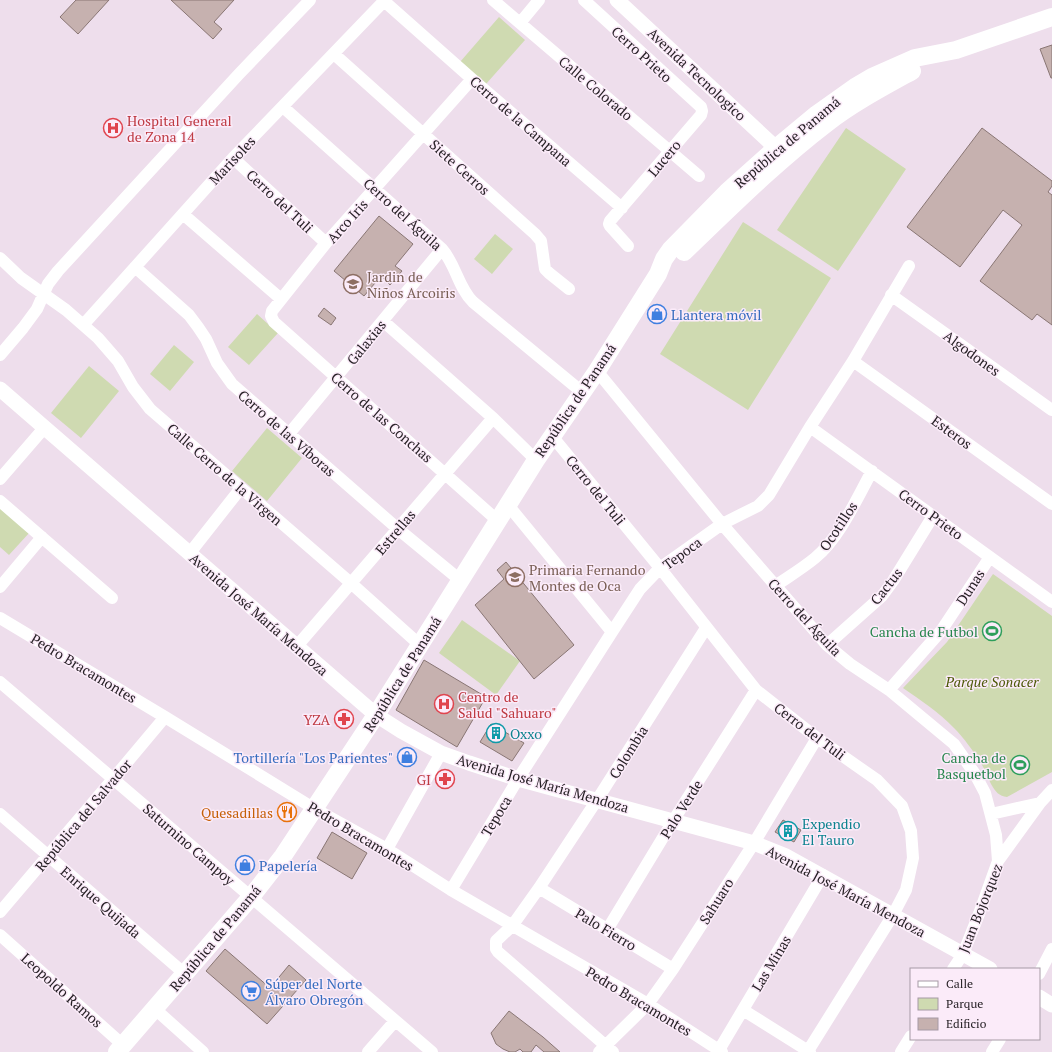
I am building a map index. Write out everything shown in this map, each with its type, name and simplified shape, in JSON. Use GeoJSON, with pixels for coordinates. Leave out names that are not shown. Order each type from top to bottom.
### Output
{"type":"FeatureCollection","features":[{"type":"Feature","properties":{"kind":"main road","name":"República de Panamá"},"geometry":{"type":"LineString","coordinates":[[120,1048],[251,897],[282,856],[376,715],[536,460],[597,371],[658,274],[664,258],[671,249],[728,192],[776,148],[839,98],[866,81],[915,58],[946,52],[1052,17]]}},
{"type":"Feature","properties":{"kind":"main road","name":"República de Panamá"},"geometry":{"type":"LineString","coordinates":[[658,274],[786,158],[826,124],[892,82],[946,52]]}},
{"type":"Feature","properties":{"kind":"main road"},"geometry":{"type":"LineString","coordinates":[[676,259],[692,234],[774,159],[777,154],[776,148],[780,150],[786,149],[822,119],[851,99],[879,85],[892,82]]}},
{"type":"Feature","properties":{"kind":"street"},"geometry":{"type":"LineString","coordinates":[[0,355],[37,309],[43,294],[58,271],[239,74],[310,0]]}},
{"type":"Feature","properties":{"kind":"street","name":"Marisoles"},"geometry":{"type":"LineString","coordinates":[[84,324],[184,215],[233,158],[384,0]]}},
{"type":"Feature","properties":{"kind":"street","name":"Cerro de la Campana"},"geometry":{"type":"LineString","coordinates":[[384,0],[472,79],[622,208]]}},
{"type":"Feature","properties":{"kind":"street","name":"Calle Colorado"},"geometry":{"type":"LineString","coordinates":[[493,0],[700,176]]}},
{"type":"Feature","properties":{"kind":"street"},"geometry":{"type":"LineString","coordinates":[[520,23],[539,0]]}},
{"type":"Feature","properties":{"kind":"street","name":"Cerro Prieto"},"geometry":{"type":"LineString","coordinates":[[584,0],[701,107]]}},
{"type":"Feature","properties":{"kind":"street","name":"Avenida Tecnologico"},"geometry":{"type":"LineString","coordinates":[[617,0],[776,148]]}},
{"type":"Feature","properties":{"kind":"street","name":"Siete Cerros"},"geometry":{"type":"LineString","coordinates":[[334,54],[535,234],[541,241],[545,269],[569,289]]}},
{"type":"Feature","properties":{"kind":"street","name":"Arco Iris"},"geometry":{"type":"LineString","coordinates":[[272,311],[326,243],[472,79]]}},
{"type":"Feature","properties":{"kind":"street","name":"Cerro del Águila"},"geometry":{"type":"LineString","coordinates":[[283,107],[442,249],[450,260],[466,295],[582,392]]}},
{"type":"Feature","properties":{"kind":"street","name":"Lucero"},"geometry":{"type":"LineString","coordinates":[[622,208],[701,115],[701,107]]}},
{"type":"Feature","properties":{"kind":"street","name":"Cerro del Tuli"},"geometry":{"type":"LineString","coordinates":[[233,158],[326,243]]}},
{"type":"Feature","properties":{"kind":"street"},"geometry":{"type":"LineString","coordinates":[[622,208],[609,224],[628,246]]}},
{"type":"Feature","properties":{"kind":"street"},"geometry":{"type":"LineString","coordinates":[[184,215],[281,299]]}},
{"type":"Feature","properties":{"kind":"street","name":"Galaxias"},"geometry":{"type":"LineString","coordinates":[[288,435],[337,378],[442,249]]}},
{"type":"Feature","properties":{"kind":"street","name":"Calle Cerro de la Virgen"},"geometry":{"type":"LineString","coordinates":[[0,258],[21,278],[84,324],[98,338],[118,361],[133,387],[150,409],[420,645]]}},
{"type":"Feature","properties":{"kind":"street","name":"Tepoca"},"geometry":{"type":"LineString","coordinates":[[451,890],[518,779],[640,589],[660,568],[722,524],[751,510],[768,495],[853,361],[909,266]]}},
{"type":"Feature","properties":{"kind":"street","name":"Cerro de las Víboras"},"geometry":{"type":"LineString","coordinates":[[135,267],[189,315],[206,339],[216,363],[232,384],[288,435],[460,580]]}},
{"type":"Feature","properties":{"kind":"street","name":"Algodones"},"geometry":{"type":"LineString","coordinates":[[892,295],[1052,410]]}},
{"type":"Feature","properties":{"kind":"street","name":"Cerro de las Conchas"},"geometry":{"type":"LineString","coordinates":[[272,311],[271,316],[274,322],[498,520]]}},
{"type":"Feature","properties":{"kind":"street"},"geometry":{"type":"LineString","coordinates":[[383,321],[494,418],[536,460]]}},
{"type":"Feature","properties":{"kind":"street","name":"Esteros"},"geometry":{"type":"LineString","coordinates":[[853,361],[1052,504]]}},
{"type":"Feature","properties":{"kind":"street","name":"Cerro del Águila"},"geometry":{"type":"LineString","coordinates":[[597,371],[722,524],[827,645],[850,664],[889,690],[954,744],[975,774],[985,793],[996,835],[998,861]]}},
{"type":"Feature","properties":{"kind":"street","name":"Avenida José María Mendoza"},"geometry":{"type":"LineString","coordinates":[[0,389],[376,715],[401,731],[441,753],[518,779],[754,843],[786,856],[823,875],[988,968]]}},
{"type":"Feature","properties":{"kind":"street","name":"Estrellas"},"geometry":{"type":"LineString","coordinates":[[297,646],[494,418]]}},
{"type":"Feature","properties":{"kind":"street"},"geometry":{"type":"LineString","coordinates":[[0,479],[45,427]]}},
{"type":"Feature","properties":{"kind":"street","name":"Cerro Prieto"},"geometry":{"type":"LineString","coordinates":[[810,427],[1052,602]]}},
{"type":"Feature","properties":{"kind":"street","name":"Cerro del Tuli"},"geometry":{"type":"LineString","coordinates":[[552,436],[660,568],[756,690],[817,738],[877,780],[902,806],[911,832],[913,858],[906,890],[894,914],[809,1052]]}},
{"type":"Feature","properties":{"kind":"street","name":"Ocotillos"},"geometry":{"type":"LineString","coordinates":[[775,586],[815,558],[825,548],[848,514],[872,471]]}},
{"type":"Feature","properties":{"kind":"street"},"geometry":{"type":"LineString","coordinates":[[190,554],[241,488]]}},
{"type":"Feature","properties":{"kind":"street"},"geometry":{"type":"LineString","coordinates":[[0,501],[112,598]]}},
{"type":"Feature","properties":{"kind":"street"},"geometry":{"type":"LineString","coordinates":[[508,505],[612,632]]}},
{"type":"Feature","properties":{"kind":"street","name":"Cactus"},"geometry":{"type":"LineString","coordinates":[[827,645],[882,596],[893,581],[933,516]]}},
{"type":"Feature","properties":{"kind":"street"},"geometry":{"type":"LineString","coordinates":[[0,587],[42,537]]}},
{"type":"Feature","properties":{"kind":"street","name":"Dunas"},"geometry":{"type":"LineString","coordinates":[[889,690],[941,631],[990,557]]}},
{"type":"Feature","properties":{"kind":"street","name":"Pedro Bracamontes"},"geometry":{"type":"LineString","coordinates":[[0,618],[451,890],[648,1004],[721,1051]]}},
{"type":"Feature","properties":{"kind":"street","name":"Colombia"},"geometry":{"type":"LineString","coordinates":[[606,1050],[498,952],[496,949],[496,941],[512,926],[539,888],[597,800],[706,628]]}},
{"type":"Feature","properties":{"kind":"street","name":"Saturnino Campoy"},"geometry":{"type":"LineString","coordinates":[[0,682],[432,1052]]}},
{"type":"Feature","properties":{"kind":"street","name":"Palo Verde"},"geometry":{"type":"LineString","coordinates":[[607,930],[673,821],[756,690]]}},
{"type":"Feature","properties":{"kind":"street","name":"República del Salvador"},"geometry":{"type":"LineString","coordinates":[[0,912],[165,717]]}},
{"type":"Feature","properties":{"kind":"street","name":"Sahuaro"},"geometry":{"type":"LineString","coordinates":[[606,1050],[648,1004],[673,969],[754,843],[817,738]]}},
{"type":"Feature","properties":{"kind":"street"},"geometry":{"type":"LineString","coordinates":[[387,850],[441,753]]}},
{"type":"Feature","properties":{"kind":"street","name":"Juan Bojorquez"},"geometry":{"type":"LineString","coordinates":[[954,968],[963,954],[998,861],[1040,803],[1052,790]]}},
{"type":"Feature","properties":{"kind":"street"},"geometry":{"type":"LineString","coordinates":[[991,814],[1040,803]]}},
{"type":"Feature","properties":{"kind":"street","name":"Enrique Quijada"},"geometry":{"type":"LineString","coordinates":[[0,814],[185,974]]}},
{"type":"Feature","properties":{"kind":"street","name":"Las Minas"},"geometry":{"type":"LineString","coordinates":[[721,1051],[743,1010],[823,875]]}},
{"type":"Feature","properties":{"kind":"street","name":"Palo Fierro"},"geometry":{"type":"LineString","coordinates":[[539,888],[673,969]]}},
{"type":"Feature","properties":{"kind":"street","name":"Leopoldo Ramos"},"geometry":{"type":"LineString","coordinates":[[0,935],[120,1048]]}},
{"type":"Feature","properties":{"kind":"street"},"geometry":{"type":"LineString","coordinates":[[1040,972],[1052,949]]}},
{"type":"Feature","properties":{"kind":"street"},"geometry":{"type":"LineString","coordinates":[[1040,998],[1052,1005]]}},
{"type":"Feature","properties":{"kind":"street"},"geometry":{"type":"LineString","coordinates":[[155,1009],[203,1052]]}},
{"type":"Feature","properties":{"kind":"street"},"geometry":{"type":"LineString","coordinates":[[743,1010],[809,1052]]}},
{"type":"Feature","properties":{"kind":"street"},"geometry":{"type":"LineString","coordinates":[[368,1052],[395,1021]]}},
{"type":"Feature","properties":{"kind":"street"},"geometry":{"type":"LineString","coordinates":[[901,1052],[910,1038]]}},
{"type":"Feature","properties":{"kind":"street"},"geometry":{"type":"LineString","coordinates":[[992,1052],[999,1040]]}},
{"type":"Feature","properties":{"kind":"green space"},"geometry":{"type":"Polygon","coordinates":[[[499,17],[525,40],[486,84],[460,62],[499,17]]]}},
{"type":"Feature","properties":{"kind":"green space"},"geometry":{"type":"Polygon","coordinates":[[[846,128],[906,169],[838,271],[777,230],[846,128]]]}},
{"type":"Feature","properties":{"kind":"green space"},"geometry":{"type":"Polygon","coordinates":[[[743,222],[831,278],[748,410],[660,354],[743,222]]]}},
{"type":"Feature","properties":{"kind":"green space"},"geometry":{"type":"Polygon","coordinates":[[[495,234],[513,249],[492,274],[474,259],[495,234]]]}},
{"type":"Feature","properties":{"kind":"green space"},"geometry":{"type":"Polygon","coordinates":[[[257,314],[278,333],[249,365],[228,347],[257,314]]]}},
{"type":"Feature","properties":{"kind":"green space"},"geometry":{"type":"Polygon","coordinates":[[[174,345],[194,362],[170,391],[150,374],[174,345]]]}},
{"type":"Feature","properties":{"kind":"green space"},"geometry":{"type":"Polygon","coordinates":[[[89,366],[119,391],[81,438],[51,413],[89,366]]]}},
{"type":"Feature","properties":{"kind":"green space"},"geometry":{"type":"Polygon","coordinates":[[[267,428],[302,458],[267,501],[232,471],[267,428]]]}},
{"type":"Feature","properties":{"kind":"green space"},"geometry":{"type":"Polygon","coordinates":[[[0,505],[30,532],[9,555],[0,547],[0,505]]]}},
{"type":"Feature","properties":{"kind":"green space","name":"Parque Sonacer"},"geometry":{"type":"Polygon","coordinates":[[[993,574],[1052,616],[1052,772],[1007,797],[1002,796],[994,789],[976,755],[954,728],[936,711],[903,688],[947,642],[993,574]]]}},
{"type":"Feature","properties":{"kind":"green space"},"geometry":{"type":"Polygon","coordinates":[[[462,620],[520,661],[496,695],[439,653],[462,620]]]}},
{"type":"Feature","properties":{"kind":"building"},"geometry":{"type":"Polygon","coordinates":[[[76,0],[109,0],[78,34],[60,17],[76,0]]]}},
{"type":"Feature","properties":{"kind":"building"},"geometry":{"type":"Polygon","coordinates":[[[171,0],[234,0],[214,22],[222,29],[213,39],[171,0]]]}},
{"type":"Feature","properties":{"kind":"building"},"geometry":{"type":"Polygon","coordinates":[[[1052,45],[1052,78],[1051,78],[1040,49],[1052,45]]]}},
{"type":"Feature","properties":{"kind":"building"},"geometry":{"type":"Polygon","coordinates":[[[982,128],[1052,181],[1052,186],[1048,192],[1052,195],[1052,325],[1037,314],[1032,320],[980,281],[1022,225],[1003,210],[960,267],[907,227],[982,128]]]}},
{"type":"Feature","properties":{"kind":"building"},"geometry":{"type":"Polygon","coordinates":[[[379,216],[413,244],[395,266],[402,271],[390,285],[381,276],[364,296],[334,271],[379,216]]]}},
{"type":"Feature","properties":{"kind":"building"},"geometry":{"type":"Polygon","coordinates":[[[324,308],[336,318],[331,325],[318,316],[324,308]]]}},
{"type":"Feature","properties":{"kind":"building"},"geometry":{"type":"Polygon","coordinates":[[[506,562],[574,645],[534,679],[475,605],[504,579],[497,570],[506,562]]]}},
{"type":"Feature","properties":{"kind":"building"},"geometry":{"type":"Polygon","coordinates":[[[424,660],[486,697],[457,747],[396,710],[424,660]]]}},
{"type":"Feature","properties":{"kind":"building","name":"Oxxo"},"geometry":{"type":"Polygon","coordinates":[[[491,724],[524,743],[512,761],[480,742],[491,724]]]}},
{"type":"Feature","properties":{"kind":"building","name":"Expendio El Tauro"},"geometry":{"type":"Polygon","coordinates":[[[783,820],[801,830],[794,842],[775,832],[783,820]]]}},
{"type":"Feature","properties":{"kind":"building"},"geometry":{"type":"Polygon","coordinates":[[[332,832],[367,853],[352,879],[317,858],[332,832]]]}},
{"type":"Feature","properties":{"kind":"building"},"geometry":{"type":"Polygon","coordinates":[[[225,949],[270,988],[289,965],[306,980],[267,1024],[206,971],[225,949]]]}},
{"type":"Feature","properties":{"kind":"building"},"geometry":{"type":"Polygon","coordinates":[[[509,1011],[560,1052],[544,1052],[536,1045],[531,1052],[523,1052],[520,1049],[515,1052],[510,1052],[496,1044],[491,1033],[509,1011]]]}},
{"type":"Feature","properties":{"kind":"place","name":"Hospital General de Zona 14"},"geometry":{"type":"Point","coordinates":[113,128]}},
{"type":"Feature","properties":{"kind":"place","name":"Jardin de Niños Arcoiris"},"geometry":{"type":"Point","coordinates":[353,284]}},
{"type":"Feature","properties":{"kind":"place","name":"Llantera móvil"},"geometry":{"type":"Point","coordinates":[657,314]}},
{"type":"Feature","properties":{"kind":"place","name":"Primaria Fernando Montes de Oca"},"geometry":{"type":"Point","coordinates":[515,577]}},
{"type":"Feature","properties":{"kind":"place","name":"Cancha de Futbol"},"geometry":{"type":"Point","coordinates":[992,631]}},
{"type":"Feature","properties":{"kind":"place","name":"Centro de Salud \"Sahuaro\""},"geometry":{"type":"Point","coordinates":[444,704]}},
{"type":"Feature","properties":{"kind":"place","name":"YZA"},"geometry":{"type":"Point","coordinates":[344,719]}},
{"type":"Feature","properties":{"kind":"place","name":"Oxxo"},"geometry":{"type":"Point","coordinates":[496,733]}},
{"type":"Feature","properties":{"kind":"place","name":"Tortillería \"Los Parientes\""},"geometry":{"type":"Point","coordinates":[407,757]}},
{"type":"Feature","properties":{"kind":"place","name":"Cancha de Basquetbol"},"geometry":{"type":"Point","coordinates":[1020,765]}},
{"type":"Feature","properties":{"kind":"place","name":"GI"},"geometry":{"type":"Point","coordinates":[445,779]}},
{"type":"Feature","properties":{"kind":"place","name":"Quesadillas"},"geometry":{"type":"Point","coordinates":[287,812]}},
{"type":"Feature","properties":{"kind":"place","name":"Expendio El Tauro"},"geometry":{"type":"Point","coordinates":[788,831]}},
{"type":"Feature","properties":{"kind":"place","name":"Papelería"},"geometry":{"type":"Point","coordinates":[245,865]}},
{"type":"Feature","properties":{"kind":"place","name":"Súper del Norte Álvaro Obregón"},"geometry":{"type":"Point","coordinates":[251,991]}}]}
